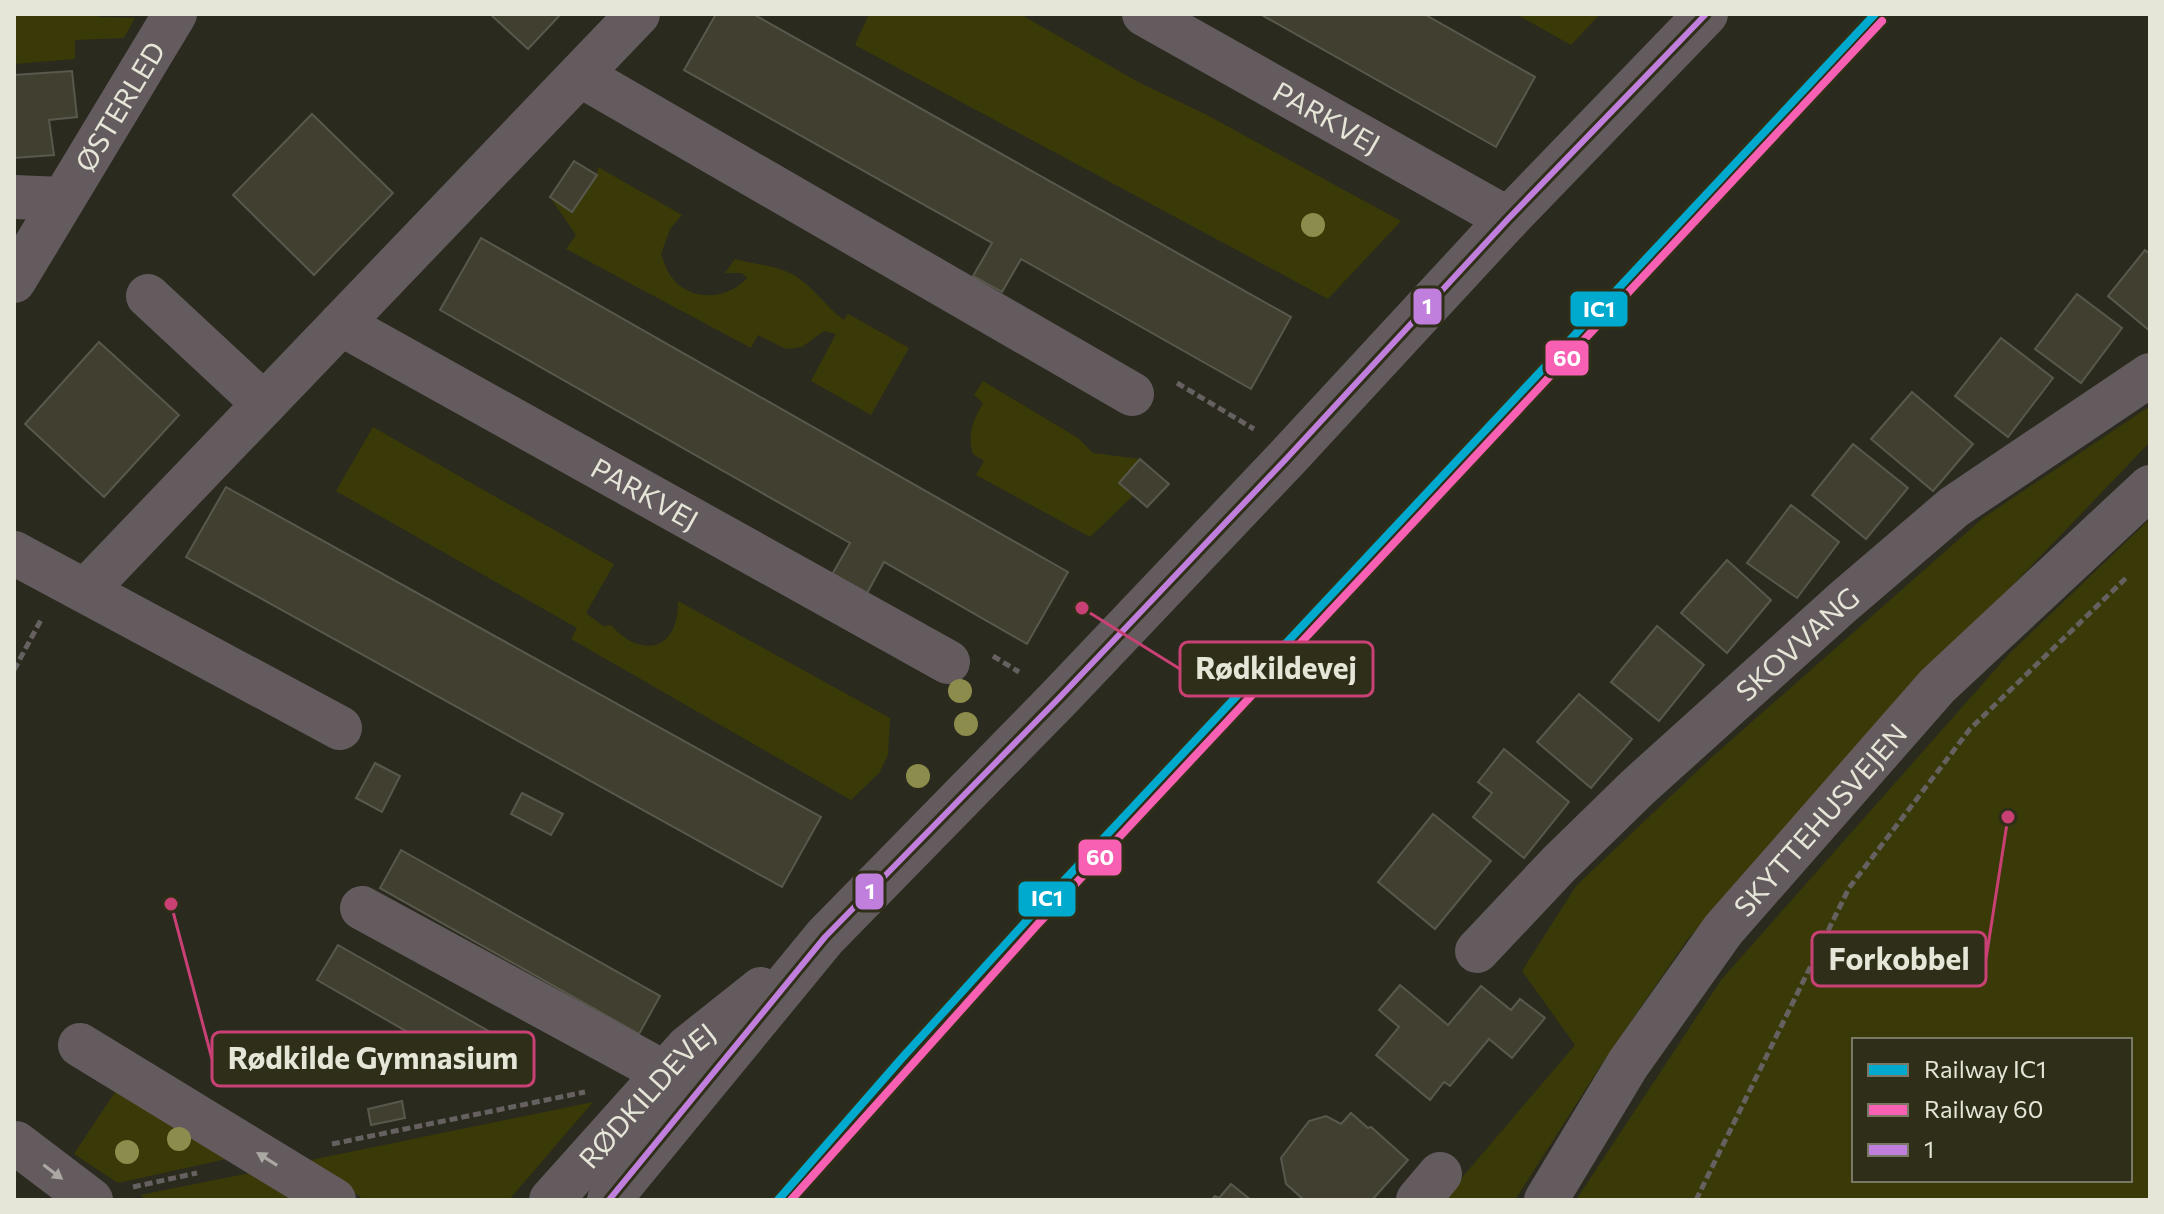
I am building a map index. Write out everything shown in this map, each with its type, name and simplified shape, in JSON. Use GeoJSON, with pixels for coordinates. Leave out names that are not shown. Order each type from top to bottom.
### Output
{"type":"FeatureCollection","features":[{"type":"Feature","properties":{"kind":"street","name":"ØSTERLED"},"geometry":{"type":"LineString","coordinates":[[14,281],[175,14]]}},
{"type":"Feature","properties":{"kind":"street"},"geometry":{"type":"LineString","coordinates":[[74,585],[264,404],[638,14]]}},
{"type":"Feature","properties":{"kind":"street","name":"PARKVEJ"},"geometry":{"type":"LineString","coordinates":[[1144,14],[1508,219]]}},
{"type":"Feature","properties":{"kind":"street","name":"RØDKILDEVEJ"},"geometry":{"type":"LineString","coordinates":[[609,1200],[825,937],[1060,697],[1508,219],[1706,14]]}},
{"type":"Feature","properties":{"kind":"street"},"geometry":{"type":"LineString","coordinates":[[580,75],[1132,394]]}},
{"type":"Feature","properties":{"kind":"street","name":"ØSTERLED"},"geometry":{"type":"LineString","coordinates":[[14,197],[62,199]]}},
{"type":"Feature","properties":{"kind":"street"},"geometry":{"type":"LineString","coordinates":[[148,296],[264,404]]}},
{"type":"Feature","properties":{"kind":"street","name":"PARKVEJ"},"geometry":{"type":"LineString","coordinates":[[341,324],[948,662]]}},
{"type":"Feature","properties":{"kind":"street","name":"SKOVVANG"},"geometry":{"type":"LineString","coordinates":[[1477,951],[1559,864],[1638,787],[1854,592],[1954,507],[2150,375]]}},
{"type":"Feature","properties":{"kind":"street","name":"SKYTTEHUSVEJEN"},"geometry":{"type":"LineString","coordinates":[[1546,1200],[1628,1064],[1723,930],[1937,686],[2150,487]]}},
{"type":"Feature","properties":{"kind":"street"},"geometry":{"type":"LineString","coordinates":[[14,553],[340,728]]}},
{"type":"Feature","properties":{"kind":"street"},"geometry":{"type":"LineString","coordinates":[[362,908],[665,1073]]}},
{"type":"Feature","properties":{"kind":"street","name":"RØDKILDEVEJ"},"geometry":{"type":"LineString","coordinates":[[551,1200],[688,1047],[825,937]]}},
{"type":"Feature","properties":{"kind":"street"},"geometry":{"type":"LineString","coordinates":[[80,1045],[334,1200]]}},
{"type":"Feature","properties":{"kind":"street"},"geometry":{"type":"LineString","coordinates":[[16,1143],[89,1198]]}},
{"type":"Feature","properties":{"kind":"path"},"geometry":{"type":"LineString","coordinates":[[1132,394],[1163,375],[1252,426],[1286,459]]}},
{"type":"Feature","properties":{"kind":"path"},"geometry":{"type":"LineString","coordinates":[[1696,1200],[1849,888],[1970,729],[2127,577]]}},
{"type":"Feature","properties":{"kind":"path"},"geometry":{"type":"LineString","coordinates":[[14,670],[74,585]]}},
{"type":"Feature","properties":{"kind":"path"},"geometry":{"type":"LineString","coordinates":[[948,662],[975,645],[1060,697]]}},
{"type":"Feature","properties":{"kind":"path"},"geometry":{"type":"LineString","coordinates":[[89,1198],[588,1092]]}},
{"type":"Feature","properties":{"kind":"shaded area"},"geometry":{"type":"Polygon","coordinates":[[[14,14],[94,14],[99,17],[135,18],[124,38],[75,40],[75,59],[14,64],[14,14]]]}},
{"type":"Feature","properties":{"kind":"shaded area"},"geometry":{"type":"Polygon","coordinates":[[[869,14],[1020,14],[1138,82],[1205,114],[1401,221],[1328,299],[855,45],[869,14]]]}},
{"type":"Feature","properties":{"kind":"shaded area"},"geometry":{"type":"Polygon","coordinates":[[[1516,14],[1600,14],[1571,45],[1516,14]]]}},
{"type":"Feature","properties":{"kind":"shaded area"},"geometry":{"type":"Polygon","coordinates":[[[598,167],[682,215],[670,229],[661,254],[667,270],[680,286],[699,294],[730,291],[747,278],[742,273],[725,273],[735,259],[775,268],[803,282],[844,320],[848,314],[909,348],[871,415],[811,381],[836,334],[824,331],[802,347],[786,349],[758,335],[751,348],[566,249],[576,235],[550,197],[572,211],[597,175],[598,167]]]}},
{"type":"Feature","properties":{"kind":"shaded area"},"geometry":{"type":"Polygon","coordinates":[[[983,381],[1078,438],[1093,453],[1140,459],[1119,483],[1134,495],[1090,537],[976,475],[984,461],[973,454],[971,433],[983,403],[974,395],[983,381]]]}},
{"type":"Feature","properties":{"kind":"shaded area"},"geometry":{"type":"Polygon","coordinates":[[[2150,406],[2150,442],[1894,709],[1687,940],[1603,1062],[1515,1200],[1443,1200],[1575,1045],[1522,971],[1576,886],[1711,758],[1983,518],[2150,406]]]}},
{"type":"Feature","properties":{"kind":"shaded area"},"geometry":{"type":"Polygon","coordinates":[[[373,427],[614,564],[586,613],[603,626],[611,625],[635,643],[646,646],[656,644],[672,630],[677,618],[678,601],[890,718],[888,755],[879,773],[851,800],[571,639],[577,628],[336,491],[373,427]]]}},
{"type":"Feature","properties":{"kind":"shaded area"},"geometry":{"type":"Polygon","coordinates":[[[2150,519],[2150,1200],[1576,1200],[1721,980],[2009,654],[2150,519]]]}},
{"type":"Feature","properties":{"kind":"shaded area"},"geometry":{"type":"Polygon","coordinates":[[[119,1086],[231,1158],[118,1183],[74,1154],[119,1086]]]}},
{"type":"Feature","properties":{"kind":"shaded area"},"geometry":{"type":"Polygon","coordinates":[[[593,1102],[509,1200],[365,1200],[306,1161],[593,1102]]]}},
{"type":"Feature","properties":{"kind":"shaded area"},"geometry":{"type":"Polygon","coordinates":[[[250,1173],[291,1200],[148,1200],[140,1195],[250,1173]]]}},
{"type":"Feature","properties":{"kind":"building"},"geometry":{"type":"Polygon","coordinates":[[[490,14],[561,14],[528,49],[490,14]]]}},
{"type":"Feature","properties":{"kind":"building"},"geometry":{"type":"Polygon","coordinates":[[[716,14],[753,14],[1291,317],[1251,389],[1021,259],[1002,292],[973,276],[992,243],[684,70],[716,14]]]}},
{"type":"Feature","properties":{"kind":"building"},"geometry":{"type":"Polygon","coordinates":[[[1260,14],[1424,14],[1535,77],[1496,147],[1260,14]]]}},
{"type":"Feature","properties":{"kind":"building"},"geometry":{"type":"Polygon","coordinates":[[[72,71],[77,117],[49,120],[54,155],[14,158],[14,75],[72,71]]]}},
{"type":"Feature","properties":{"kind":"building"},"geometry":{"type":"Polygon","coordinates":[[[312,114],[393,193],[314,275],[233,195],[312,114]]]}},
{"type":"Feature","properties":{"kind":"building"},"geometry":{"type":"Polygon","coordinates":[[[574,161],[597,175],[572,212],[550,197],[574,161]]]}},
{"type":"Feature","properties":{"kind":"building"},"geometry":{"type":"Polygon","coordinates":[[[481,238],[1068,572],[1027,644],[884,562],[865,597],[830,578],[850,543],[440,310],[481,238]]]}},
{"type":"Feature","properties":{"kind":"building"},"geometry":{"type":"Polygon","coordinates":[[[2145,250],[2150,254],[2150,331],[2108,296],[2145,250]]]}},
{"type":"Feature","properties":{"kind":"building"},"geometry":{"type":"Polygon","coordinates":[[[2077,294],[2122,328],[2081,383],[2035,349],[2077,294]]]}},
{"type":"Feature","properties":{"kind":"building"},"geometry":{"type":"Polygon","coordinates":[[[2001,338],[2053,378],[2008,437],[1955,396],[2001,338]]]}},
{"type":"Feature","properties":{"kind":"building"},"geometry":{"type":"Polygon","coordinates":[[[99,342],[179,415],[104,497],[25,424],[99,342]]]}},
{"type":"Feature","properties":{"kind":"building"},"geometry":{"type":"Polygon","coordinates":[[[1912,392],[1973,444],[1933,491],[1871,439],[1912,392]]]}},
{"type":"Feature","properties":{"kind":"building"},"geometry":{"type":"Polygon","coordinates":[[[1853,444],[1908,488],[1866,539],[1812,495],[1853,444]]]}},
{"type":"Feature","properties":{"kind":"building"},"geometry":{"type":"Polygon","coordinates":[[[1140,459],[1169,484],[1147,507],[1119,483],[1140,459]]]}},
{"type":"Feature","properties":{"kind":"building"},"geometry":{"type":"Polygon","coordinates":[[[226,487],[821,817],[782,887],[186,557],[226,487]]]}},
{"type":"Feature","properties":{"kind":"building"},"geometry":{"type":"Polygon","coordinates":[[[1791,505],[1839,542],[1797,598],[1747,563],[1791,505]]]}},
{"type":"Feature","properties":{"kind":"building"},"geometry":{"type":"Polygon","coordinates":[[[1727,560],[1771,600],[1727,653],[1681,613],[1727,560]]]}},
{"type":"Feature","properties":{"kind":"building"},"geometry":{"type":"Polygon","coordinates":[[[1657,626],[1704,665],[1659,721],[1611,682],[1657,626]]]}},
{"type":"Feature","properties":{"kind":"building"},"geometry":{"type":"Polygon","coordinates":[[[1579,694],[1632,739],[1591,788],[1537,742],[1579,694]]]}},
{"type":"Feature","properties":{"kind":"building"},"geometry":{"type":"Polygon","coordinates":[[[1504,749],[1569,802],[1524,858],[1473,817],[1492,793],[1478,782],[1504,749]]]}},
{"type":"Feature","properties":{"kind":"building"},"geometry":{"type":"Polygon","coordinates":[[[375,763],[400,776],[382,812],[356,798],[375,763]]]}},
{"type":"Feature","properties":{"kind":"building"},"geometry":{"type":"Polygon","coordinates":[[[522,793],[563,814],[551,835],[511,814],[522,793]]]}},
{"type":"Feature","properties":{"kind":"building"},"geometry":{"type":"Polygon","coordinates":[[[1433,814],[1491,861],[1435,929],[1378,882],[1433,814]]]}},
{"type":"Feature","properties":{"kind":"building"},"geometry":{"type":"Polygon","coordinates":[[[401,850],[660,996],[639,1034],[380,888],[401,850]]]}},
{"type":"Feature","properties":{"kind":"building"},"geometry":{"type":"Polygon","coordinates":[[[338,945],[520,1049],[500,1085],[317,980],[338,945]]]}},
{"type":"Feature","properties":{"kind":"building"},"geometry":{"type":"Polygon","coordinates":[[[1400,985],[1448,1025],[1481,986],[1511,1010],[1520,999],[1545,1018],[1512,1058],[1489,1039],[1450,1086],[1444,1082],[1430,1100],[1376,1055],[1399,1027],[1379,1010],[1400,985]]]}},
{"type":"Feature","properties":{"kind":"building"},"geometry":{"type":"Polygon","coordinates":[[[402,1101],[405,1118],[371,1125],[368,1109],[402,1101]]]}},
{"type":"Feature","properties":{"kind":"building"},"geometry":{"type":"Polygon","coordinates":[[[1351,1113],[1408,1160],[1372,1200],[1304,1200],[1286,1184],[1281,1158],[1309,1121],[1326,1116],[1341,1124],[1351,1113]]]}},
{"type":"Feature","properties":{"kind":"building"},"geometry":{"type":"Polygon","coordinates":[[[1231,1184],[1251,1200],[1211,1200],[1215,1196],[1219,1198],[1231,1184]]]}},
{"type":"Feature","properties":{"kind":"rail line","name":"IC1"},"geometry":{"type":"LineString","coordinates":[[778,1200],[1029,918],[1875,14]]}},
{"type":"Feature","properties":{"kind":"rail line","name":"60"},"geometry":{"type":"LineString","coordinates":[[791,1200],[1037,925],[1882,21]]}},
{"type":"Feature","properties":{"kind":"transit line","name":"1"},"geometry":{"type":"LineString","coordinates":[[609,1200],[825,937],[1060,697],[1508,219],[1706,14]]}},
{"type":"Feature","properties":{"kind":"place","name":"Rødkildevej"},"geometry":{"type":"Point","coordinates":[1082,608]}},
{"type":"Feature","properties":{"kind":"place","name":"Forkobbel"},"geometry":{"type":"Point","coordinates":[2008,817]}},
{"type":"Feature","properties":{"kind":"place","name":"Rødkilde Gymnasium"},"geometry":{"type":"Point","coordinates":[171,904]}}]}
